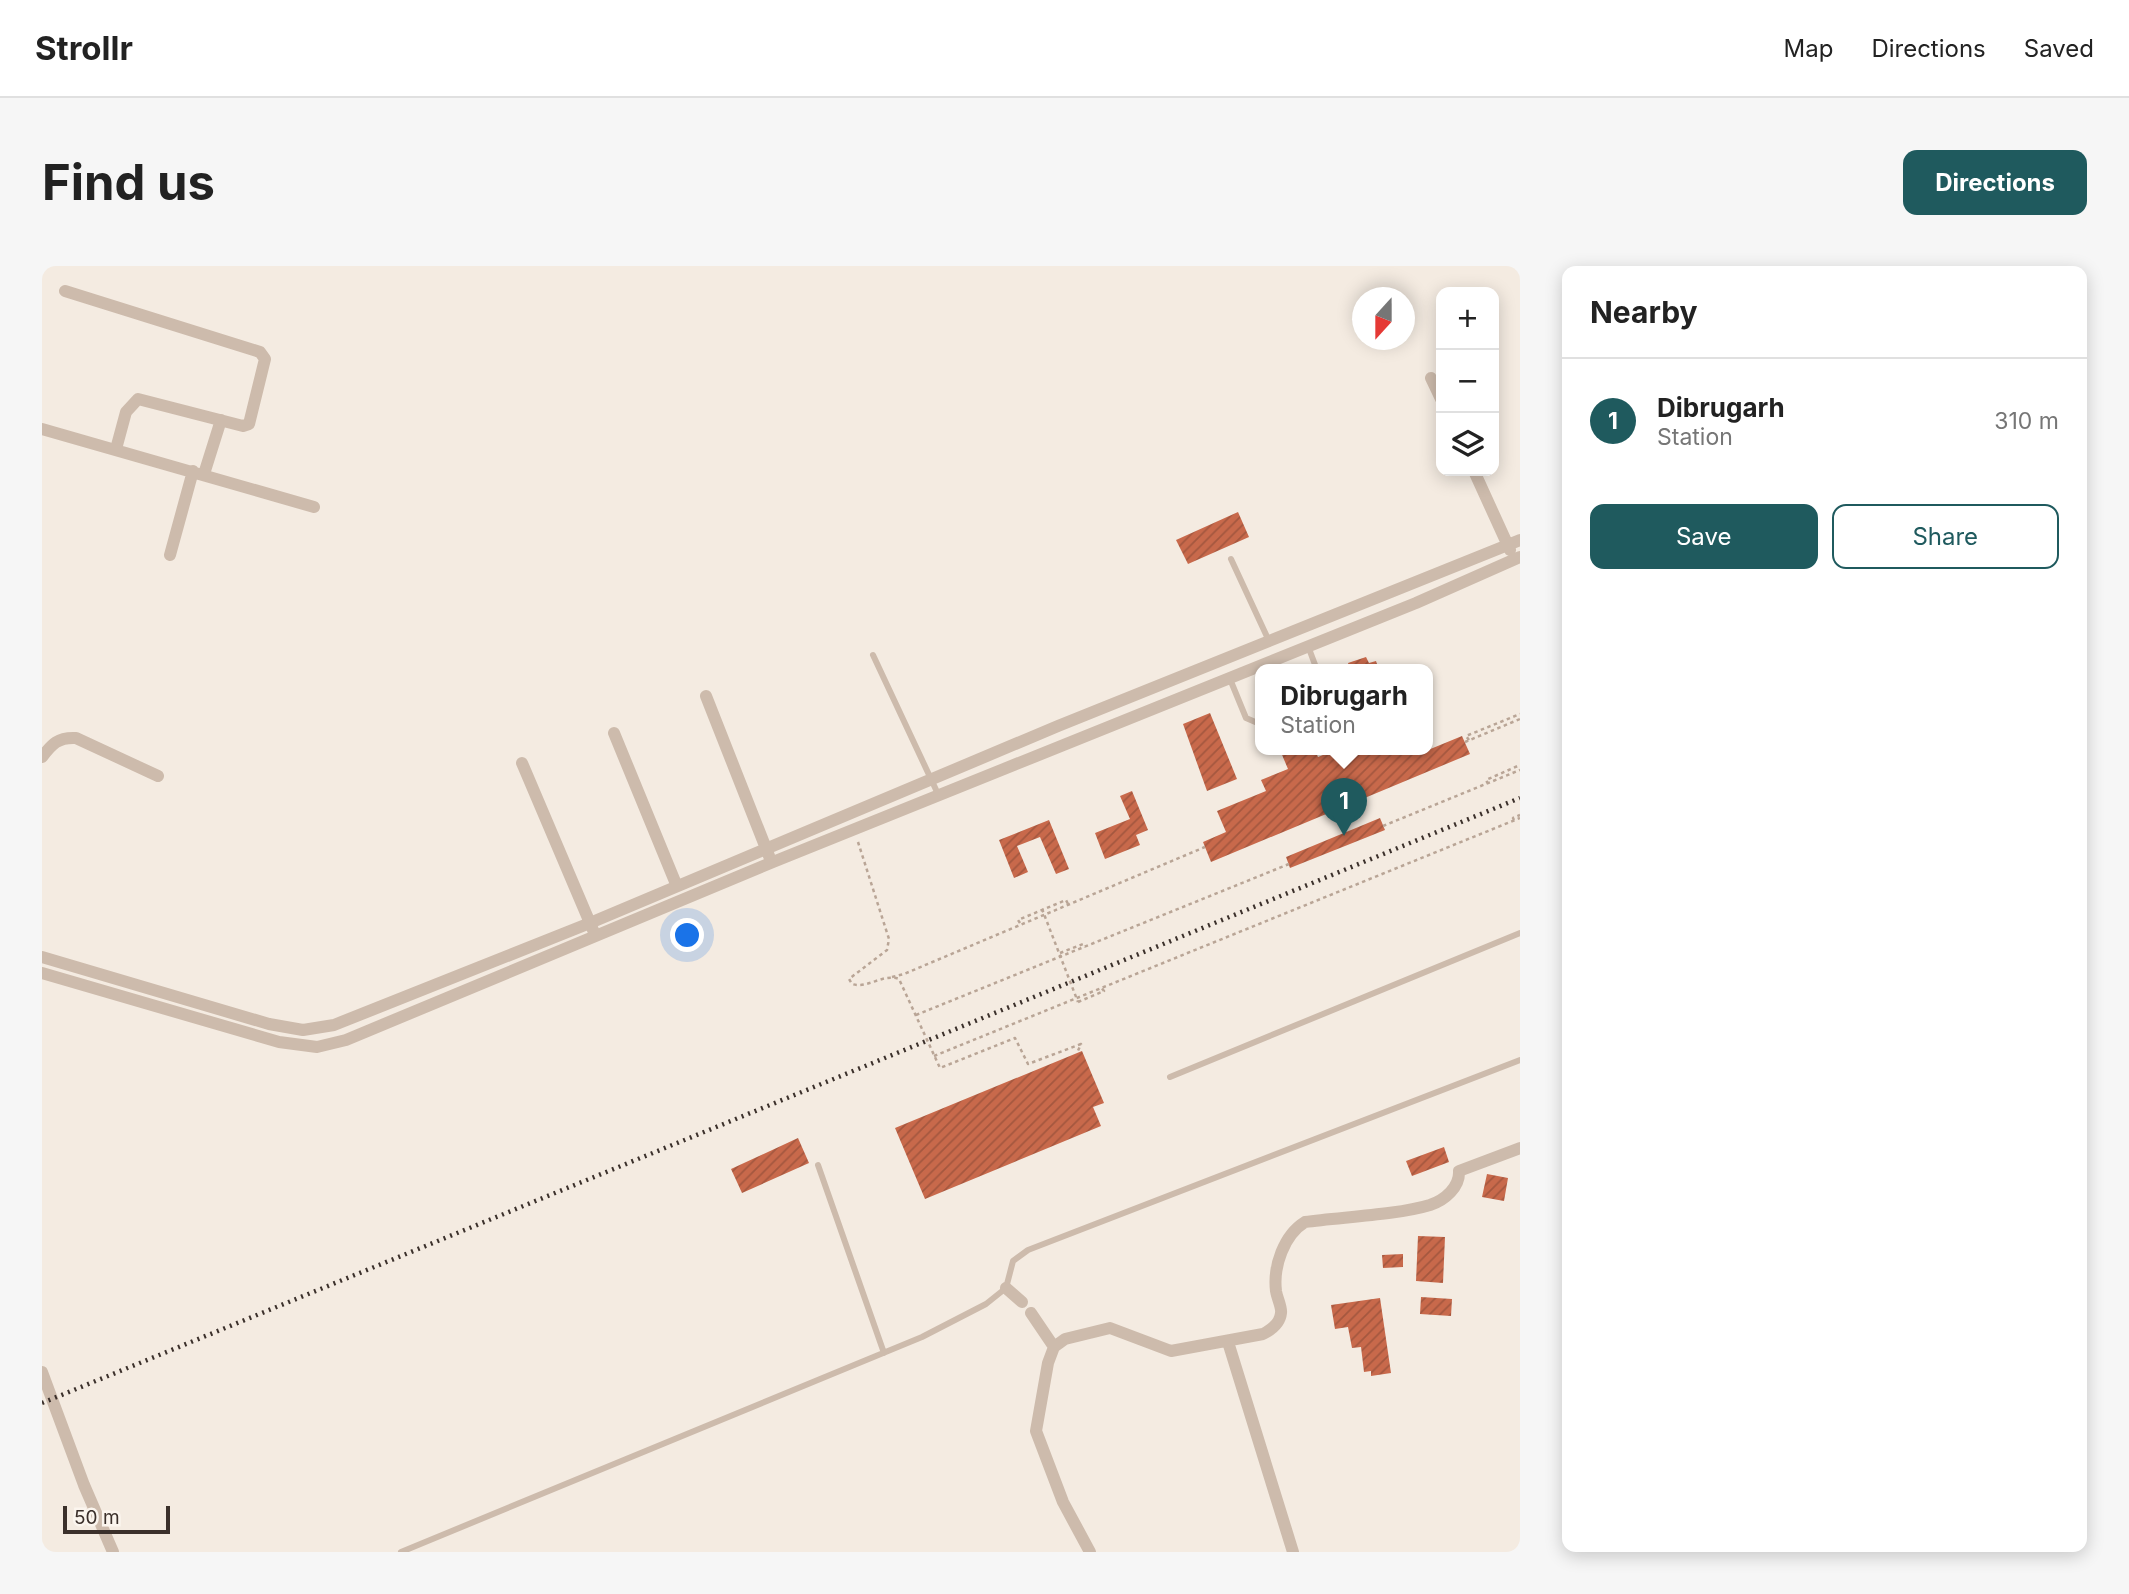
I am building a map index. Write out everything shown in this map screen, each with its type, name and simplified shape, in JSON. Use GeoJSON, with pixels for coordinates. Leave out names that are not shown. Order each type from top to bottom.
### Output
{"type":"FeatureCollection","features":[{"type":"Feature","properties":{"kind":"street"},"geometry":{"type":"LineString","coordinates":[[65,291],[260,352],[265,359],[252,421],[243,426],[138,399],[127,412],[116,449]]}},
{"type":"Feature","properties":{"kind":"street"},"geometry":{"type":"LineString","coordinates":[[1431,378],[1436,388]]}},
{"type":"Feature","properties":{"kind":"street"},"geometry":{"type":"LineString","coordinates":[[170,555],[221,420]]}},
{"type":"Feature","properties":{"kind":"street"},"geometry":{"type":"LineString","coordinates":[[42,429],[314,507]]}},
{"type":"Feature","properties":{"kind":"street"},"geometry":{"type":"LineString","coordinates":[[1262,664],[1517,559],[1514,543],[1477,476]]}},
{"type":"Feature","properties":{"kind":"street"},"geometry":{"type":"LineString","coordinates":[[42,957],[141,988],[303,1030],[320,1029],[352,1019],[590,923],[676,884],[930,779],[1514,543]]}},
{"type":"Feature","properties":{"kind":"street"},"geometry":{"type":"LineString","coordinates":[[42,973],[279,1042],[317,1047],[346,1040],[854,828],[1255,667]]}},
{"type":"Feature","properties":{"kind":"street"},"geometry":{"type":"LineString","coordinates":[[706,696],[764,849],[773,862]]}},
{"type":"Feature","properties":{"kind":"street"},"geometry":{"type":"LineString","coordinates":[[614,733],[676,884]]}},
{"type":"Feature","properties":{"kind":"street"},"geometry":{"type":"LineString","coordinates":[[42,757],[54,743],[64,737],[76,738],[158,776]]}},
{"type":"Feature","properties":{"kind":"street"},"geometry":{"type":"LineString","coordinates":[[522,763],[595,937]]}},
{"type":"Feature","properties":{"kind":"street"},"geometry":{"type":"LineString","coordinates":[[1090,1552],[1063,1502],[1036,1431],[1048,1363],[1054,1347],[1065,1339],[1110,1328],[1171,1351],[1263,1334],[1273,1329],[1282,1312],[1276,1282],[1282,1250],[1295,1228],[1305,1222],[1431,1205],[1453,1190],[1458,1183],[1460,1171],[1520,1148]]}},
{"type":"Feature","properties":{"kind":"street"},"geometry":{"type":"LineString","coordinates":[[1006,1288],[1022,1302]]}},
{"type":"Feature","properties":{"kind":"street"},"geometry":{"type":"LineString","coordinates":[[1031,1312],[1054,1347]]}},
{"type":"Feature","properties":{"kind":"street"},"geometry":{"type":"LineString","coordinates":[[1228,1342],[1293,1552]]}},
{"type":"Feature","properties":{"kind":"street"},"geometry":{"type":"LineString","coordinates":[[42,1372],[84,1485],[113,1552]]}},
{"type":"Feature","properties":{"kind":"lane"},"geometry":{"type":"LineString","coordinates":[[1231,559],[1269,642]]}},
{"type":"Feature","properties":{"kind":"lane"},"geometry":{"type":"LineString","coordinates":[[1308,646],[1315,664]]}},
{"type":"Feature","properties":{"kind":"lane"},"geometry":{"type":"LineString","coordinates":[[873,655],[938,794]]}},
{"type":"Feature","properties":{"kind":"lane"},"geometry":{"type":"LineString","coordinates":[[1229,677],[1246,718],[1255,722]]}},
{"type":"Feature","properties":{"kind":"lane"},"geometry":{"type":"LineString","coordinates":[[1170,1077],[1520,933]]}},
{"type":"Feature","properties":{"kind":"lane"},"geometry":{"type":"LineString","coordinates":[[401,1552],[884,1353],[986,1304],[1006,1288],[1013,1261],[1028,1250],[1520,1060]]}},
{"type":"Feature","properties":{"kind":"lane"},"geometry":{"type":"LineString","coordinates":[[818,1164],[884,1353]]}},
{"type":"Feature","properties":{"kind":"path"},"geometry":{"type":"LineString","coordinates":[[1467,741],[1520,716]]}},
{"type":"Feature","properties":{"kind":"path"},"geometry":{"type":"LineString","coordinates":[[1383,826],[1488,784],[1520,767]]}},
{"type":"Feature","properties":{"kind":"path"},"geometry":{"type":"LineString","coordinates":[[934,1056],[1520,816]]}},
{"type":"Feature","properties":{"kind":"path"},"geometry":{"type":"LineString","coordinates":[[854,828],[889,939],[887,950],[849,979],[859,986],[904,974],[1205,847]]}},
{"type":"Feature","properties":{"kind":"path"},"geometry":{"type":"LineString","coordinates":[[916,1015],[1289,864]]}},
{"type":"Feature","properties":{"kind":"path"},"geometry":{"type":"LineString","coordinates":[[1020,923],[1018,919],[1042,909],[1066,900],[1068,904]]}},
{"type":"Feature","properties":{"kind":"path"},"geometry":{"type":"LineString","coordinates":[[1042,909],[1078,1002],[1104,991],[1101,987]]}},
{"type":"Feature","properties":{"kind":"path"},"geometry":{"type":"LineString","coordinates":[[1060,953],[1083,944],[1085,947]]}},
{"type":"Feature","properties":{"kind":"path"},"geometry":{"type":"LineString","coordinates":[[892,976],[904,985],[940,1068],[1015,1038],[1028,1063],[1081,1044],[1077,1054]]}},
{"type":"Feature","properties":{"kind":"building"},"geometry":{"type":"Polygon","coordinates":[[[1238,512],[1249,537],[1188,564],[1176,540],[1238,512]]]}},
{"type":"Feature","properties":{"kind":"building"},"geometry":{"type":"Polygon","coordinates":[[[1366,657],[1369,663],[1376,661],[1377,664],[1348,664],[1366,657]]]}},
{"type":"Feature","properties":{"kind":"building"},"geometry":{"type":"Polygon","coordinates":[[[1210,713],[1237,779],[1207,791],[1183,724],[1210,713]]]}},
{"type":"Feature","properties":{"kind":"building"},"geometry":{"type":"Polygon","coordinates":[[[1462,736],[1470,754],[1211,862],[1203,842],[1226,832],[1217,811],[1266,791],[1261,780],[1288,769],[1282,755],[1433,755],[1433,748],[1462,736]]]}},
{"type":"Feature","properties":{"kind":"building"},"geometry":{"type":"Polygon","coordinates":[[[1132,791],[1148,830],[1136,835],[1140,845],[1105,859],[1095,833],[1130,819],[1120,796],[1132,791]]]}},
{"type":"Feature","properties":{"kind":"building"},"geometry":{"type":"Polygon","coordinates":[[[1380,818],[1385,830],[1290,868],[1286,857],[1380,818]]]}},
{"type":"Feature","properties":{"kind":"building"},"geometry":{"type":"Polygon","coordinates":[[[1049,820],[1069,869],[1056,874],[1040,837],[1017,846],[1028,872],[1014,878],[999,840],[1049,820]]]}},
{"type":"Feature","properties":{"kind":"building"},"geometry":{"type":"Polygon","coordinates":[[[1082,1051],[1104,1103],[1093,1107],[1101,1126],[925,1199],[895,1128],[1082,1051]]]}},
{"type":"Feature","properties":{"kind":"building"},"geometry":{"type":"Polygon","coordinates":[[[798,1138],[809,1163],[742,1193],[731,1169],[798,1138]]]}},
{"type":"Feature","properties":{"kind":"building"},"geometry":{"type":"Polygon","coordinates":[[[1444,1147],[1449,1162],[1412,1176],[1406,1161],[1444,1147]]]}},
{"type":"Feature","properties":{"kind":"building"},"geometry":{"type":"Polygon","coordinates":[[[1487,1174],[1508,1178],[1504,1201],[1482,1197],[1487,1174]]]}},
{"type":"Feature","properties":{"kind":"building"},"geometry":{"type":"Polygon","coordinates":[[[1418,1236],[1445,1237],[1443,1283],[1416,1281],[1418,1236]]]}},
{"type":"Feature","properties":{"kind":"building"},"geometry":{"type":"Polygon","coordinates":[[[1403,1254],[1403,1267],[1383,1268],[1382,1255],[1403,1254]]]}},
{"type":"Feature","properties":{"kind":"building"},"geometry":{"type":"Polygon","coordinates":[[[1421,1297],[1452,1299],[1451,1316],[1420,1314],[1421,1297]]]}},
{"type":"Feature","properties":{"kind":"building"},"geometry":{"type":"Polygon","coordinates":[[[1380,1298],[1391,1373],[1371,1376],[1371,1371],[1364,1372],[1361,1347],[1352,1348],[1348,1327],[1335,1329],[1331,1305],[1380,1298]]]}},
{"type":"Feature","properties":{"kind":"railway"},"geometry":{"type":"LineString","coordinates":[[42,1403],[1520,798]]}},
{"type":"Feature","properties":{"kind":"place","name":"Dibrugarh"},"geometry":{"type":"Point","coordinates":[1344,836]}}]}
